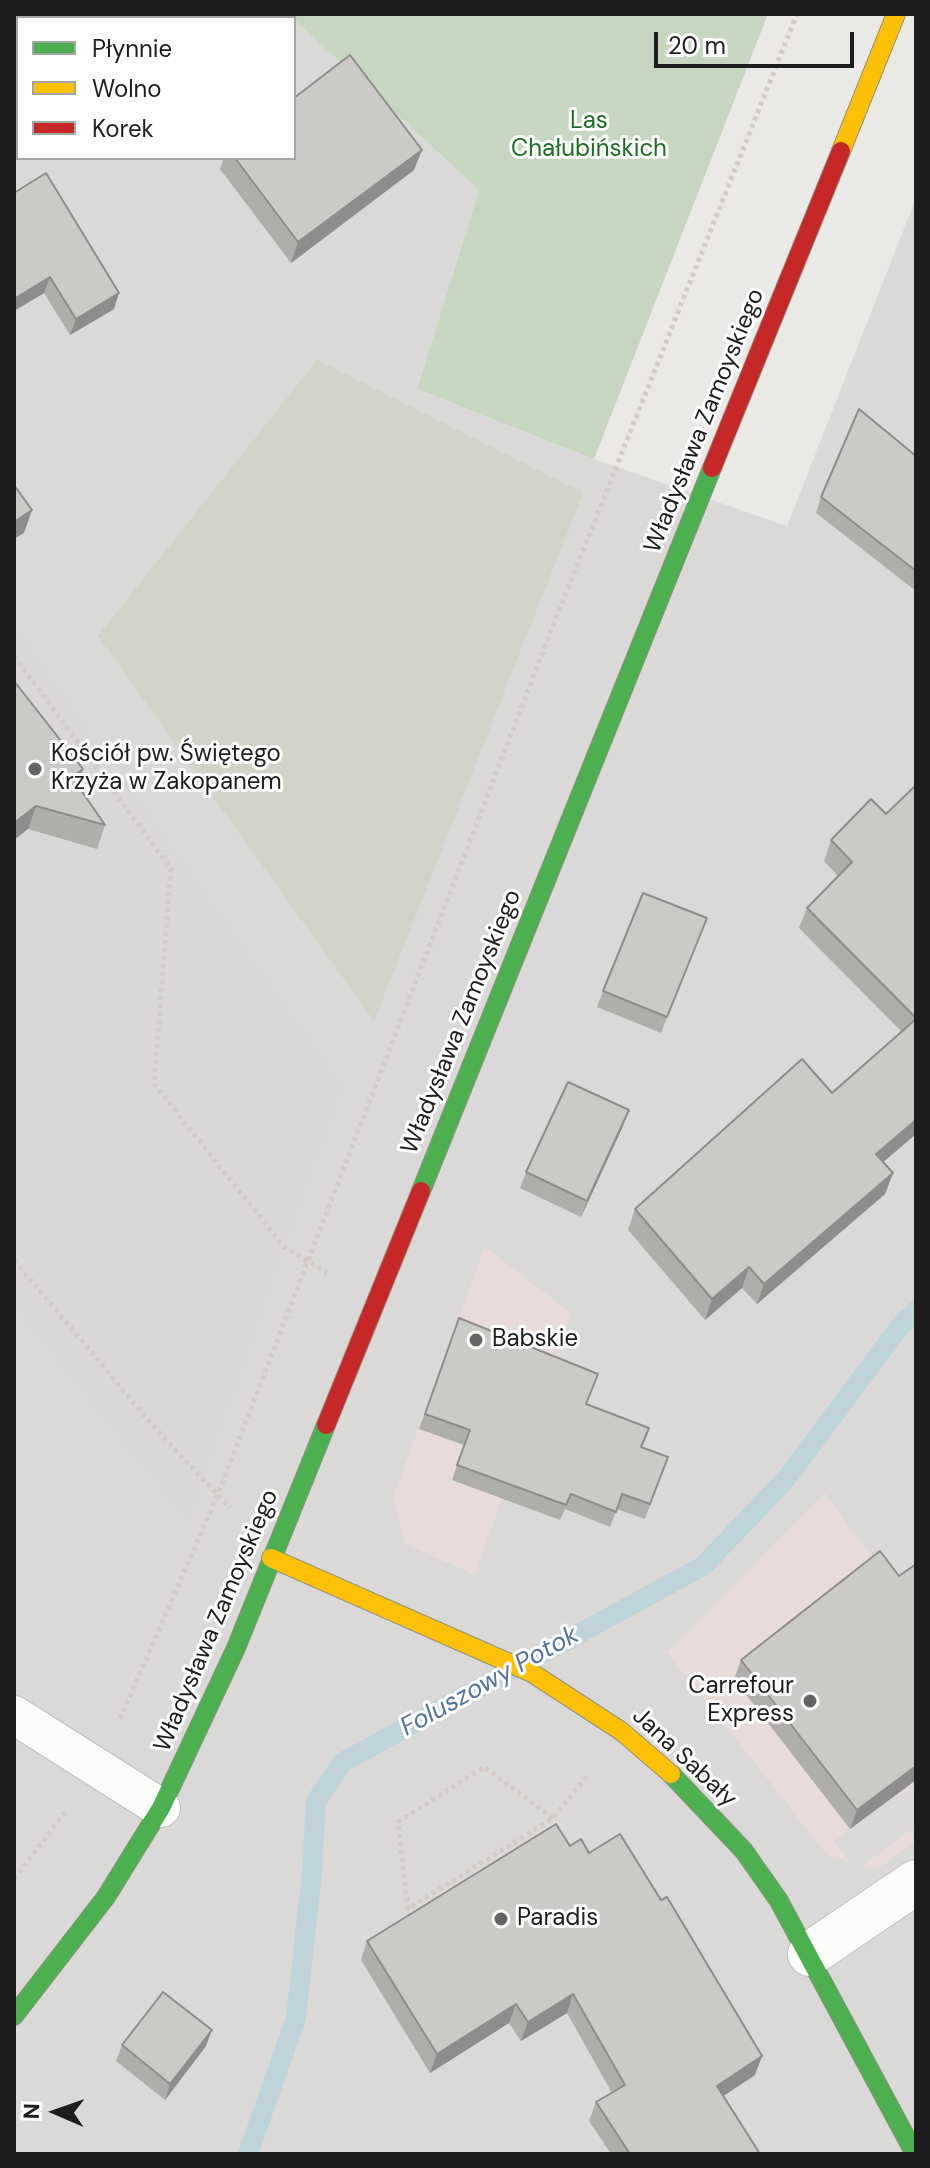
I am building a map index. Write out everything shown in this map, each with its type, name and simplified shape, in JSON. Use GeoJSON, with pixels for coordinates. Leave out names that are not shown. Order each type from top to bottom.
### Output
{"type":"FeatureCollection","features":[{"type":"Feature","properties":{"kind":"street","name":"Władysława Zamoyskiego"},"geometry":{"type":"LineString","coordinates":[[14,2016],[106,1897],[161,1808],[230,1662],[896,14]]}},
{"type":"Feature","properties":{"kind":"street","name":"Jana Sabały"},"geometry":{"type":"LineString","coordinates":[[271,1558],[532,1673],[596,1713],[661,1764],[719,1821],[755,1864],[810,1954],[915,2154]]}},
{"type":"Feature","properties":{"kind":"street"},"geometry":{"type":"LineString","coordinates":[[810,1954],[916,1882]]}},
{"type":"Feature","properties":{"kind":"lane"},"geometry":{"type":"LineString","coordinates":[[14,1715],[161,1808]]}},
{"type":"Feature","properties":{"kind":"path"},"geometry":{"type":"LineString","coordinates":[[118,1723],[218,1494],[551,633],[797,14]]}},
{"type":"Feature","properties":{"kind":"path"},"geometry":{"type":"LineString","coordinates":[[14,656],[171,869],[154,1084],[283,1246],[307,1264],[335,1277]]}},
{"type":"Feature","properties":{"kind":"path"},"geometry":{"type":"LineString","coordinates":[[14,1260],[154,1427],[218,1494],[271,1558]]}},
{"type":"Feature","properties":{"kind":"path"},"geometry":{"type":"LineString","coordinates":[[553,1818],[484,1767],[398,1822],[408,1909],[553,1818],[593,1769]]}},
{"type":"Feature","properties":{"kind":"path"},"geometry":{"type":"LineString","coordinates":[[14,1879],[69,1807]]}},
{"type":"Feature","properties":{"kind":"shaded area"},"geometry":{"type":"Polygon","coordinates":[[[14,14],[288,14],[290,16],[16,16],[16,160],[296,160],[296,21],[479,190],[417,389],[594,459],[787,526],[916,198],[916,2154],[14,2154],[14,14]]]}},
{"type":"Feature","properties":{"kind":"shaded area"},"geometry":{"type":"Polygon","coordinates":[[[317,360],[583,493],[374,1021],[98,636],[317,360]]]}},
{"type":"Feature","properties":{"kind":"shaded area"},"geometry":{"type":"Polygon","coordinates":[[[14,627],[341,1085],[187,1518],[14,1305],[14,627]]]}},
{"type":"Feature","properties":{"kind":"shaded area"},"geometry":{"type":"Polygon","coordinates":[[[485,1247],[571,1313],[547,1370],[475,1575],[404,1543],[393,1497],[485,1247]]]}},
{"type":"Feature","properties":{"kind":"shaded area"},"geometry":{"type":"Polygon","coordinates":[[[825,1493],[916,1619],[916,1841],[876,1870],[828,1856],[667,1652],[825,1493]]]}},
{"type":"Feature","properties":{"kind":"shaded area"},"geometry":{"type":"Polygon","coordinates":[[[916,1783],[916,1826],[856,1871],[834,1841],[897,1793],[899,1796],[916,1783]]]}},
{"type":"Feature","properties":{"kind":"green space","name":"Las Chałubińskich"},"geometry":{"type":"Polygon","coordinates":[[[288,14],[768,14],[594,459],[417,389],[479,190],[296,21],[296,16],[288,14]]]}},
{"type":"Feature","properties":{"kind":"building"},"geometry":{"type":"Polygon","coordinates":[[[350,55],[422,150],[298,242],[236,160],[296,160],[296,96],[350,55]]]}},
{"type":"Feature","properties":{"kind":"building"},"geometry":{"type":"Polygon","coordinates":[[[46,173],[119,293],[76,319],[50,277],[14,299],[14,193],[46,173]]]}},
{"type":"Feature","properties":{"kind":"building"},"geometry":{"type":"Polygon","coordinates":[[[859,409],[916,456],[916,571],[821,497],[859,409]]]}},
{"type":"Feature","properties":{"kind":"building"},"geometry":{"type":"Polygon","coordinates":[[[14,485],[32,510],[14,522],[14,485]]]}},
{"type":"Feature","properties":{"kind":"building"},"geometry":{"type":"Polygon","coordinates":[[[14,681],[83,769],[72,777],[105,825],[36,806],[14,823],[14,681]]]}},
{"type":"Feature","properties":{"kind":"building"},"geometry":{"type":"Polygon","coordinates":[[[916,785],[916,1018],[807,908],[852,862],[831,840],[871,799],[886,814],[916,785]]]}},
{"type":"Feature","properties":{"kind":"building"},"geometry":{"type":"Polygon","coordinates":[[[643,893],[707,918],[667,1017],[603,991],[643,893]]]}},
{"type":"Feature","properties":{"kind":"building"},"geometry":{"type":"Polygon","coordinates":[[[916,1019],[916,1120],[876,1154],[893,1173],[764,1284],[749,1267],[712,1299],[635,1209],[802,1059],[832,1093],[916,1019]]]}},
{"type":"Feature","properties":{"kind":"building"},"geometry":{"type":"Polygon","coordinates":[[[568,1082],[629,1110],[587,1201],[526,1172],[568,1082]]]}},
{"type":"Feature","properties":{"kind":"building"},"geometry":{"type":"Polygon","coordinates":[[[459,1318],[598,1374],[586,1404],[649,1428],[641,1447],[668,1457],[650,1504],[622,1494],[616,1512],[571,1494],[566,1505],[457,1465],[470,1430],[425,1414],[459,1318]]]}},
{"type":"Feature","properties":{"kind":"building"},"geometry":{"type":"Polygon","coordinates":[[[880,1551],[899,1576],[916,1564],[916,1766],[857,1810],[741,1660],[880,1551]]]}},
{"type":"Feature","properties":{"kind":"building"},"geometry":{"type":"Polygon","coordinates":[[[556,1824],[570,1846],[581,1839],[589,1853],[620,1834],[661,1900],[667,1897],[762,2056],[717,2086],[760,2154],[630,2154],[596,2102],[625,2085],[573,1994],[528,2022],[516,2004],[437,2054],[367,1941],[556,1824]]]}},
{"type":"Feature","properties":{"kind":"building"},"geometry":{"type":"Polygon","coordinates":[[[163,1992],[212,2030],[170,2084],[122,2045],[163,1992]]]}},
{"type":"Feature","properties":{"kind":"waterway","name":"Foluszowy Potok"},"geometry":{"type":"LineString","coordinates":[[248,2154],[296,2018],[312,1873],[316,1801],[343,1762],[703,1566],[786,1479],[901,1325],[916,1311]]}},
{"type":"Feature","properties":{"kind":"traffic: fast"},"geometry":{"type":"LineString","coordinates":[[421,1191],[712,468]]}},
{"type":"Feature","properties":{"kind":"traffic: fast"},"geometry":{"type":"LineString","coordinates":[[14,2016],[106,1897],[161,1808],[236,1648],[326,1425]]}},
{"type":"Feature","properties":{"kind":"traffic: fast"},"geometry":{"type":"LineString","coordinates":[[671,1774],[744,1851],[779,1901],[915,2154]]}},
{"type":"Feature","properties":{"kind":"traffic: slow"},"geometry":{"type":"LineString","coordinates":[[841,151],[896,14]]}},
{"type":"Feature","properties":{"kind":"traffic: slow"},"geometry":{"type":"LineString","coordinates":[[271,1558],[532,1673],[621,1731],[671,1774]]}},
{"type":"Feature","properties":{"kind":"traffic: jam"},"geometry":{"type":"LineString","coordinates":[[712,468],[841,151]]}},
{"type":"Feature","properties":{"kind":"traffic: jam"},"geometry":{"type":"LineString","coordinates":[[326,1425],[421,1191]]}},
{"type":"Feature","properties":{"kind":"place","name":"Kościół pw. Świętego Krzyża w Zakopanem"},"geometry":{"type":"Point","coordinates":[35,769]}},
{"type":"Feature","properties":{"kind":"place","name":"Babskie"},"geometry":{"type":"Point","coordinates":[476,1340]}},
{"type":"Feature","properties":{"kind":"place","name":"Carrefour Express"},"geometry":{"type":"Point","coordinates":[810,1701]}},
{"type":"Feature","properties":{"kind":"place","name":"Paradis"},"geometry":{"type":"Point","coordinates":[501,1919]}}]}
